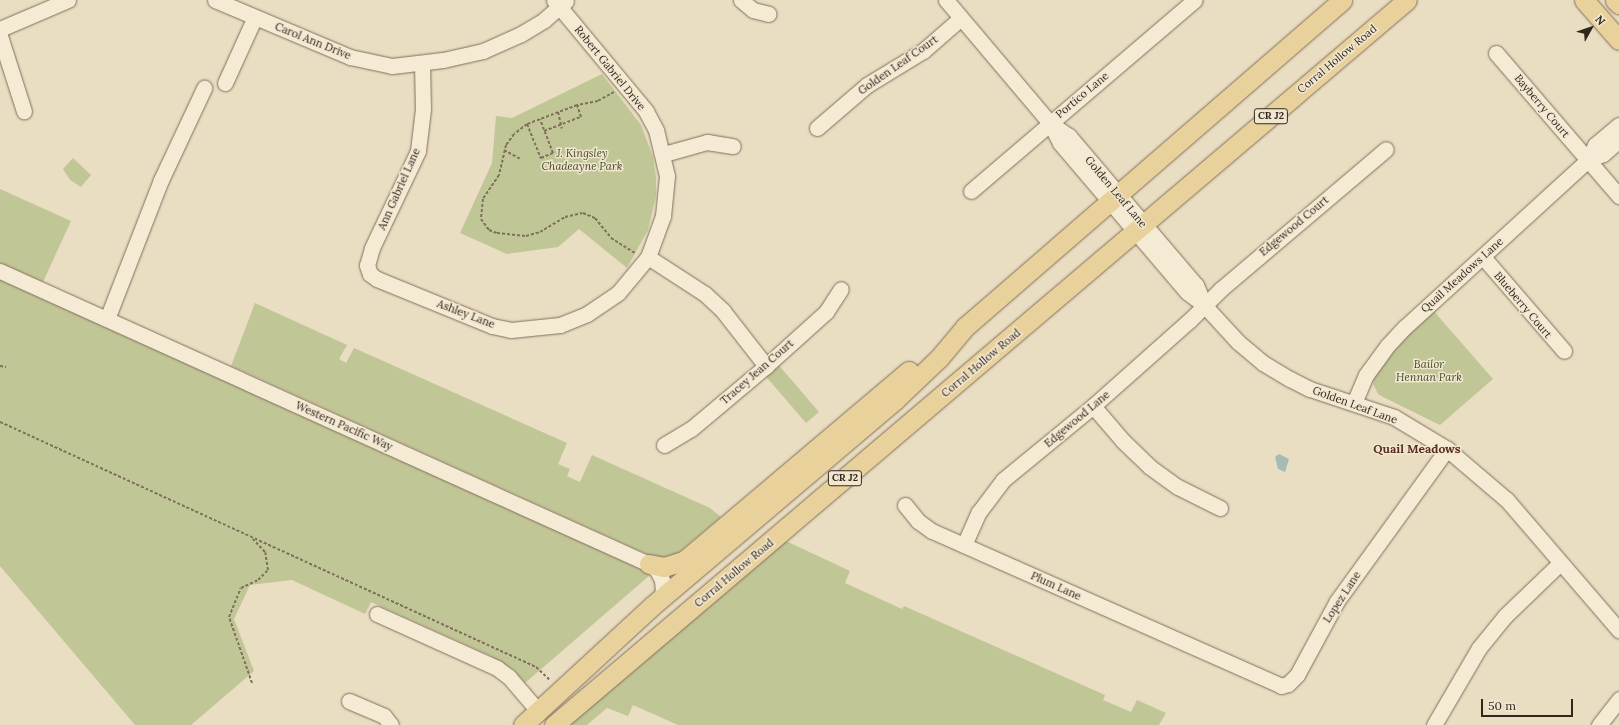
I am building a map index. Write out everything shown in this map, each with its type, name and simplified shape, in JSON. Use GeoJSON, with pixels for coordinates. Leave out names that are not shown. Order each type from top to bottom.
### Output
{"type":"FeatureCollection","features":[{"type":"Feature","properties":{"kind":"main road","name":"CR J2"},"geometry":{"type":"LineString","coordinates":[[523,725],[659,601],[895,400],[939,358],[965,327],[1342,0]]}},
{"type":"Feature","properties":{"kind":"main road","name":"Corral Hollow Road"},"geometry":{"type":"LineString","coordinates":[[554,725],[1407,0]]}},
{"type":"Feature","properties":{"kind":"main road"},"geometry":{"type":"LineString","coordinates":[[1584,0],[1619,40]]}},
{"type":"Feature","properties":{"kind":"main road"},"geometry":{"type":"LineString","coordinates":[[1615,0],[1619,4]]}},
{"type":"Feature","properties":{"kind":"main road"},"geometry":{"type":"LineString","coordinates":[[649,564],[664,567],[685,560],[917,364],[965,327]]}},
{"type":"Feature","properties":{"kind":"main road"},"geometry":{"type":"LineString","coordinates":[[625,631],[630,644],[642,651]]}},
{"type":"Feature","properties":{"kind":"street"},"geometry":{"type":"LineString","coordinates":[[0,29],[68,0]]}},
{"type":"Feature","properties":{"kind":"street","name":"Carol Ann Drive"},"geometry":{"type":"LineString","coordinates":[[216,0],[350,57],[392,66],[422,63],[463,56],[502,43],[544,20],[560,2]]}},
{"type":"Feature","properties":{"kind":"street"},"geometry":{"type":"LineString","coordinates":[[741,0],[753,10],[769,14]]}},
{"type":"Feature","properties":{"kind":"street","name":"Golden Leaf Lane"},"geometry":{"type":"LineString","coordinates":[[946,0],[1050,123],[1069,136],[1114,198],[1139,228],[1187,292],[1204,305],[1238,342],[1262,363],[1310,389],[1394,417],[1447,449],[1507,500],[1619,630]]}},
{"type":"Feature","properties":{"kind":"street","name":"Portico Lane"},"geometry":{"type":"LineString","coordinates":[[971,191],[1195,0]]}},
{"type":"Feature","properties":{"kind":"street","name":"Robert Gabriel Drive"},"geometry":{"type":"LineString","coordinates":[[560,2],[646,111],[656,130],[664,154],[667,176],[663,216],[648,257]]}},
{"type":"Feature","properties":{"kind":"street"},"geometry":{"type":"LineString","coordinates":[[225,83],[255,17]]}},
{"type":"Feature","properties":{"kind":"street","name":"Golden Leaf Court"},"geometry":{"type":"LineString","coordinates":[[817,128],[867,85],[923,51],[961,18]]}},
{"type":"Feature","properties":{"kind":"street"},"geometry":{"type":"LineString","coordinates":[[0,36],[24,111]]}},
{"type":"Feature","properties":{"kind":"street","name":"Bayberry Court"},"geometry":{"type":"LineString","coordinates":[[1496,53],[1619,196]]}},
{"type":"Feature","properties":{"kind":"street","name":"Ann Gabriel Lane"},"geometry":{"type":"LineString","coordinates":[[367,265],[372,248],[418,151],[423,109],[422,63]]}},
{"type":"Feature","properties":{"kind":"street"},"geometry":{"type":"LineString","coordinates":[[107,319],[161,180],[204,88]]}},
{"type":"Feature","properties":{"kind":"street","name":"Quail Meadows Lane"},"geometry":{"type":"LineString","coordinates":[[1354,403],[1366,375],[1388,345],[1588,160],[1595,146],[1619,125]]}},
{"type":"Feature","properties":{"kind":"street","name":"Quail Meadows Lane"},"geometry":{"type":"LineString","coordinates":[[1588,160],[1603,154],[1619,140]]}},
{"type":"Feature","properties":{"kind":"street"},"geometry":{"type":"LineString","coordinates":[[664,154],[707,142],[733,146]]}},
{"type":"Feature","properties":{"kind":"street","name":"Edgewood Court"},"geometry":{"type":"LineString","coordinates":[[1204,305],[1386,149]]}},
{"type":"Feature","properties":{"kind":"street"},"geometry":{"type":"LineString","coordinates":[[648,257],[705,294],[723,311],[766,366]]}},
{"type":"Feature","properties":{"kind":"street","name":"Ashley Lane"},"geometry":{"type":"LineString","coordinates":[[367,265],[370,274],[377,279],[492,326],[512,330],[560,324],[587,314],[618,293],[648,257]]}},
{"type":"Feature","properties":{"kind":"street","name":"Blueberry Court"},"geometry":{"type":"LineString","coordinates":[[1483,257],[1564,351]]}},
{"type":"Feature","properties":{"kind":"street","name":"Western Pacific Way"},"geometry":{"type":"LineString","coordinates":[[0,271],[649,564],[657,570],[662,580],[663,591],[659,601]]}},
{"type":"Feature","properties":{"kind":"street","name":"Tracey Jean Court"},"geometry":{"type":"LineString","coordinates":[[664,445],[691,429],[766,366],[826,312],[842,289]]}},
{"type":"Feature","properties":{"kind":"street","name":"Edgewood Lane"},"geometry":{"type":"LineString","coordinates":[[964,545],[980,512],[1003,480],[1094,406],[1204,305]]}},
{"type":"Feature","properties":{"kind":"street"},"geometry":{"type":"LineString","coordinates":[[1094,406],[1122,441],[1150,467],[1178,487],[1220,508]]}},
{"type":"Feature","properties":{"kind":"street","name":"Lopez Lane"},"geometry":{"type":"LineString","coordinates":[[1216,658],[1275,685],[1288,684],[1297,675],[1337,601],[1447,449]]}},
{"type":"Feature","properties":{"kind":"street","name":"Plum Lane"},"geometry":{"type":"LineString","coordinates":[[905,504],[918,521],[932,531],[1216,658]]}},
{"type":"Feature","properties":{"kind":"street"},"geometry":{"type":"LineString","coordinates":[[1434,725],[1479,648],[1505,616],[1560,562]]}},
{"type":"Feature","properties":{"kind":"street"},"geometry":{"type":"LineString","coordinates":[[377,614],[497,668],[509,677],[538,712]]}},
{"type":"Feature","properties":{"kind":"street"},"geometry":{"type":"LineString","coordinates":[[1599,725],[1619,699]]}},
{"type":"Feature","properties":{"kind":"street"},"geometry":{"type":"LineString","coordinates":[[349,701],[384,716],[391,725]]}},
{"type":"Feature","properties":{"kind":"path"},"geometry":{"type":"LineString","coordinates":[[624,84],[604,98],[577,105],[527,124],[514,134],[504,150],[499,175],[481,205],[481,219],[489,230],[511,236],[526,236],[540,232],[565,217],[583,213],[595,218],[619,245],[631,252],[648,257]]}},
{"type":"Feature","properties":{"kind":"path"},"geometry":{"type":"LineString","coordinates":[[544,131],[581,117],[577,105]]}},
{"type":"Feature","properties":{"kind":"path"},"geometry":{"type":"LineString","coordinates":[[558,112],[562,129]]}},
{"type":"Feature","properties":{"kind":"path"},"geometry":{"type":"LineString","coordinates":[[527,124],[540,158],[553,153],[540,120]]}},
{"type":"Feature","properties":{"kind":"path"},"geometry":{"type":"LineString","coordinates":[[504,150],[520,159]]}},
{"type":"Feature","properties":{"kind":"path"},"geometry":{"type":"LineString","coordinates":[[0,366],[6,367]]}},
{"type":"Feature","properties":{"kind":"path"},"geometry":{"type":"LineString","coordinates":[[0,422],[536,667],[561,690]]}},
{"type":"Feature","properties":{"kind":"path"},"geometry":{"type":"LineString","coordinates":[[252,538],[265,552],[268,570],[258,580],[241,588],[229,616],[252,683]]}},
{"type":"Feature","properties":{"kind":"green space","name":"J. Kingsley Chadeayne Park"},"geometry":{"type":"Polygon","coordinates":[[[602,74],[641,125],[653,157],[656,177],[656,196],[648,230],[627,268],[579,229],[558,247],[507,254],[460,233],[492,163],[496,116],[512,118],[602,74]]]}},
{"type":"Feature","properties":{"kind":"green space"},"geometry":{"type":"Polygon","coordinates":[[[73,158],[91,175],[81,187],[70,180],[63,169],[73,158]]]}},
{"type":"Feature","properties":{"kind":"green space"},"geometry":{"type":"Polygon","coordinates":[[[0,189],[71,221],[43,282],[0,263],[0,189]]]}},
{"type":"Feature","properties":{"kind":"green space"},"geometry":{"type":"Polygon","coordinates":[[[0,276],[648,571],[649,576],[525,683],[514,670],[491,656],[371,602],[365,614],[292,580],[250,585],[234,619],[254,671],[191,725],[135,725],[0,566],[0,276]]]}},
{"type":"Feature","properties":{"kind":"green space"},"geometry":{"type":"Polygon","coordinates":[[[255,303],[347,345],[339,359],[346,363],[354,348],[567,443],[558,464],[570,469],[567,476],[580,482],[592,455],[710,508],[721,517],[672,558],[653,557],[231,366],[255,303]]]}},
{"type":"Feature","properties":{"kind":"green space","name":"Bailor Hennan Park"},"geometry":{"type":"Polygon","coordinates":[[[1432,309],[1493,379],[1440,425],[1378,394],[1373,384],[1374,374],[1387,354],[1432,309]]]}},
{"type":"Feature","properties":{"kind":"green space"},"geometry":{"type":"Polygon","coordinates":[[[776,362],[819,412],[806,423],[763,373],[776,362]]]}},
{"type":"Feature","properties":{"kind":"green space"},"geometry":{"type":"Polygon","coordinates":[[[784,540],[850,571],[845,583],[902,609],[904,606],[1105,695],[1103,700],[1131,712],[1137,700],[1166,713],[1159,725],[678,725],[633,705],[628,716],[607,708],[587,725],[566,725],[784,540]]]}},
{"type":"Feature","properties":{"kind":"water"},"geometry":{"type":"Polygon","coordinates":[[[1279,454],[1289,459],[1285,472],[1278,469],[1275,457],[1279,454]]]}},
{"type":"Feature","properties":{"kind":"district","name":"Quail Meadows"},"geometry":{"type":"Point","coordinates":[1417,449]}}]}
